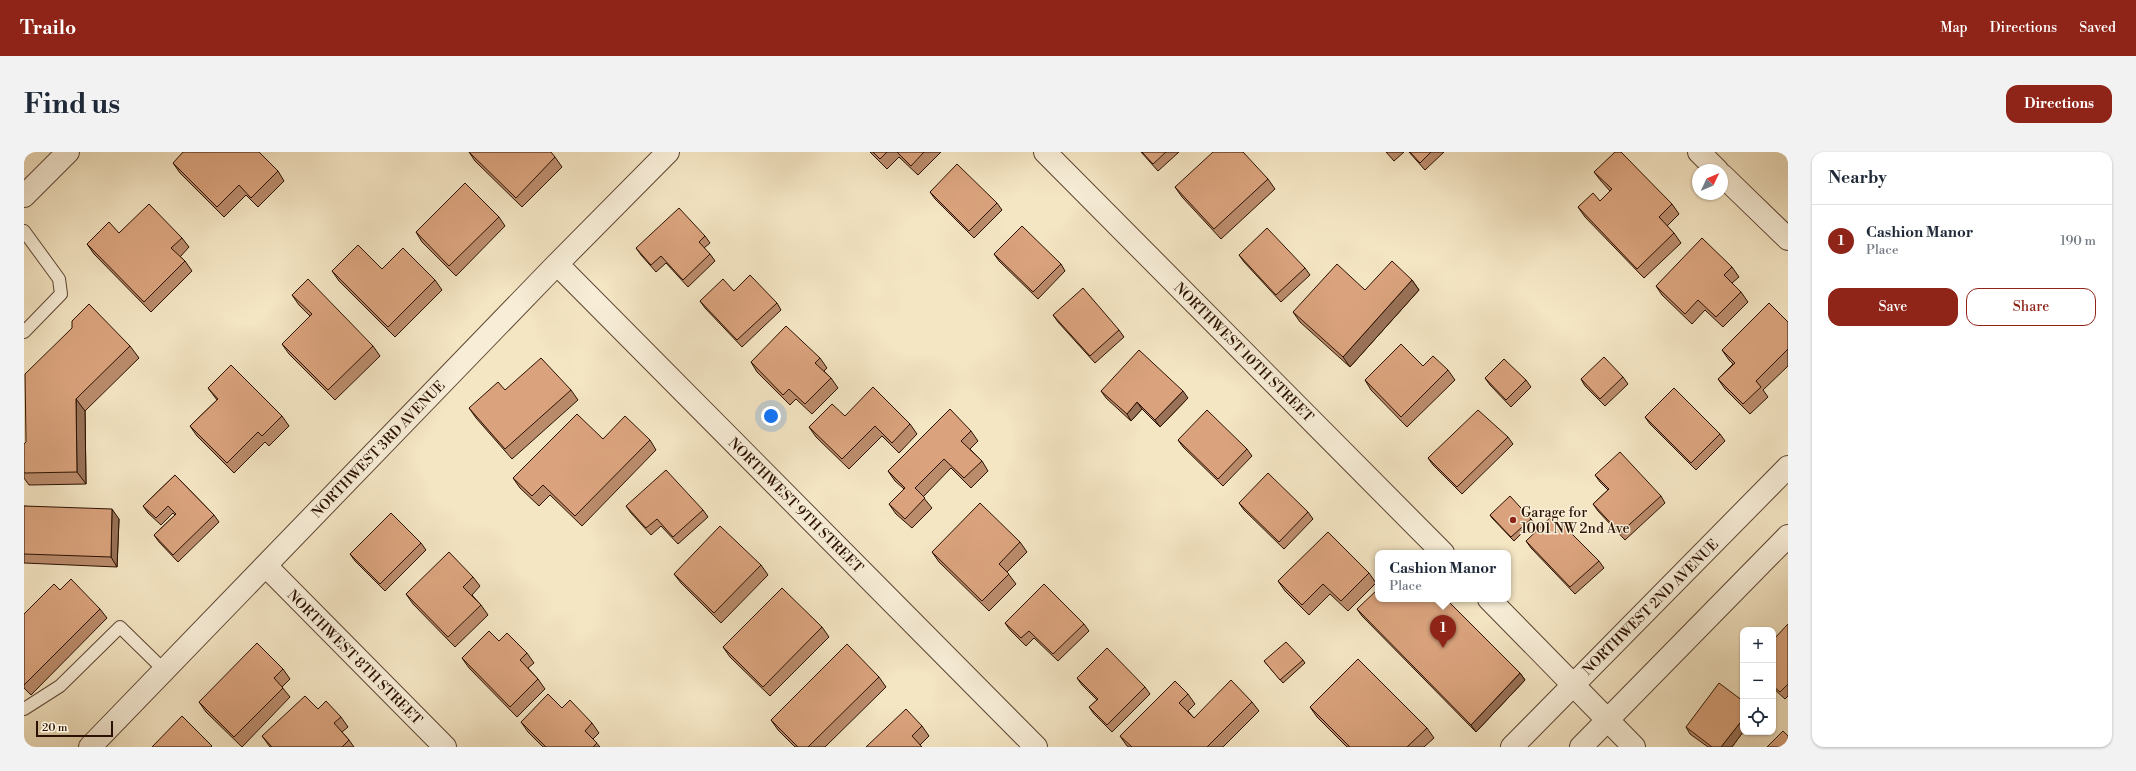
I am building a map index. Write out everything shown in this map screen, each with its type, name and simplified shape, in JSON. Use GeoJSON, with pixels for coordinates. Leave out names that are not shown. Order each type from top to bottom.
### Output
{"type":"FeatureCollection","features":[{"type":"Feature","properties":{"kind":"street"},"geometry":{"type":"LineString","coordinates":[[24,196],[68,152]]}},
{"type":"Feature","properties":{"kind":"street","name":"NORTHWEST 3RD AVENUE"},"geometry":{"type":"LineString","coordinates":[[90,747],[557,264],[668,152]]}},
{"type":"Feature","properties":{"kind":"street","name":"NORTHWEST 10TH STREET"},"geometry":{"type":"LineString","coordinates":[[1046,152],[1440,550]]}},
{"type":"Feature","properties":{"kind":"street"},"geometry":{"type":"LineString","coordinates":[[1699,152],[1711,164]]}},
{"type":"Feature","properties":{"kind":"street"},"geometry":{"type":"LineString","coordinates":[[1728,180],[1788,239]]}},
{"type":"Feature","properties":{"kind":"street","name":"NORTHWEST 9TH STREET"},"geometry":{"type":"LineString","coordinates":[[557,264],[1036,747]]}},
{"type":"Feature","properties":{"kind":"street","name":"NORTHWEST 2ND AVENUE"},"geometry":{"type":"LineString","coordinates":[[1512,747],[1788,468]]}},
{"type":"Feature","properties":{"kind":"street"},"geometry":{"type":"LineString","coordinates":[[1581,747],[1788,536]]}},
{"type":"Feature","properties":{"kind":"street","name":"NORTHWEST 8TH STREET"},"geometry":{"type":"LineString","coordinates":[[266,566],[445,747]]}},
{"type":"Feature","properties":{"kind":"street"},"geometry":{"type":"LineString","coordinates":[[1492,602],[1634,747]]}},
{"type":"Feature","properties":{"kind":"lane"},"geometry":{"type":"LineString","coordinates":[[24,231],[59,279],[62,294],[24,332]]}},
{"type":"Feature","properties":{"kind":"lane"},"geometry":{"type":"LineString","coordinates":[[24,709],[60,686],[120,627],[164,670]]}},
{"type":"Feature","properties":{"kind":"building"},"geometry":{"type":"Polygon","coordinates":[[[183,152],[259,152],[278,171],[251,198],[239,185],[217,207],[173,163],[183,152]]]}},
{"type":"Feature","properties":{"kind":"building"},"geometry":{"type":"Polygon","coordinates":[[[469,152],[551,152],[555,157],[516,198],[469,152]]]}},
{"type":"Feature","properties":{"kind":"building"},"geometry":{"type":"Polygon","coordinates":[[[873,152],[887,152],[880,159],[873,152]]]}},
{"type":"Feature","properties":{"kind":"building"},"geometry":{"type":"Polygon","coordinates":[[[897,152],[924,152],[911,166],[897,152]]]}},
{"type":"Feature","properties":{"kind":"building"},"geometry":{"type":"Polygon","coordinates":[[[1142,152],[1166,152],[1153,164],[1142,152]]]}},
{"type":"Feature","properties":{"kind":"building"},"geometry":{"type":"Polygon","coordinates":[[[1213,152],[1243,152],[1268,179],[1214,229],[1175,187],[1213,152]]]}},
{"type":"Feature","properties":{"kind":"building"},"geometry":{"type":"Polygon","coordinates":[[[1410,152],[1431,152],[1420,163],[1410,152]]]}},
{"type":"Feature","properties":{"kind":"building"},"geometry":{"type":"Polygon","coordinates":[[[1615,152],[1621,152],[1672,204],[1659,217],[1674,233],[1637,269],[1578,207],[1593,193],[1600,201],[1612,189],[1594,172],[1615,152]]]}},
{"type":"Feature","properties":{"kind":"building"},"geometry":{"type":"Polygon","coordinates":[[[957,164],[997,203],[969,231],[930,192],[957,164]]]}},
{"type":"Feature","properties":{"kind":"building"},"geometry":{"type":"Polygon","coordinates":[[[465,183],[499,217],[449,266],[416,232],[465,183]]]}},
{"type":"Feature","properties":{"kind":"building"},"geometry":{"type":"Polygon","coordinates":[[[149,204],[182,238],[171,248],[185,261],[144,302],[87,244],[109,222],[119,233],[149,204]]]}},
{"type":"Feature","properties":{"kind":"building"},"geometry":{"type":"Polygon","coordinates":[[[679,208],[705,236],[699,242],[710,254],[683,280],[661,256],[651,265],[636,248],[679,208]]]}},
{"type":"Feature","properties":{"kind":"building"},"geometry":{"type":"Polygon","coordinates":[[[1022,226],[1061,264],[1033,292],[994,254],[1022,226]]]}},
{"type":"Feature","properties":{"kind":"building"},"geometry":{"type":"Polygon","coordinates":[[[1267,228],[1305,268],[1276,295],[1239,255],[1267,228]]]}},
{"type":"Feature","properties":{"kind":"building"},"geometry":{"type":"Polygon","coordinates":[[[1702,238],[1732,267],[1724,275],[1741,292],[1716,317],[1698,300],[1685,314],[1656,286],[1702,238]]]}},
{"type":"Feature","properties":{"kind":"building"},"geometry":{"type":"Polygon","coordinates":[[[358,245],[382,269],[403,248],[435,280],[388,327],[332,271],[358,245]]]}},
{"type":"Feature","properties":{"kind":"building"},"geometry":{"type":"Polygon","coordinates":[[[1392,261],[1412,280],[1343,357],[1293,312],[1337,264],[1365,290],[1392,261]]]}},
{"type":"Feature","properties":{"kind":"building"},"geometry":{"type":"Polygon","coordinates":[[[750,275],[777,303],[737,340],[700,301],[723,279],[734,291],[750,275]]]}},
{"type":"Feature","properties":{"kind":"building"},"geometry":{"type":"Polygon","coordinates":[[[308,279],[373,346],[328,390],[282,344],[312,314],[292,295],[308,279]]]}},
{"type":"Feature","properties":{"kind":"building"},"geometry":{"type":"Polygon","coordinates":[[[1083,288],[1119,330],[1090,356],[1053,315],[1083,288]]]}},
{"type":"Feature","properties":{"kind":"building"},"geometry":{"type":"Polygon","coordinates":[[[1769,303],[1788,322],[1788,349],[1756,381],[1761,387],[1743,404],[1718,379],[1735,363],[1722,350],[1769,303]]]}},
{"type":"Feature","properties":{"kind":"building"},"geometry":{"type":"Polygon","coordinates":[[[89,304],[130,346],[76,399],[77,472],[24,473],[24,444],[26,442],[25,374],[72,328],[72,321],[89,304]]]}},
{"type":"Feature","properties":{"kind":"building"},"geometry":{"type":"Polygon","coordinates":[[[786,326],[820,358],[815,363],[831,378],[805,404],[789,389],[783,395],[751,362],[786,326]]]}},
{"type":"Feature","properties":{"kind":"building"},"geometry":{"type":"Polygon","coordinates":[[[1401,344],[1423,366],[1433,356],[1448,370],[1401,417],[1365,380],[1401,344]]]}},
{"type":"Feature","properties":{"kind":"building"},"geometry":{"type":"Polygon","coordinates":[[[1139,350],[1183,391],[1155,420],[1137,402],[1127,414],[1101,391],[1139,350]]]}},
{"type":"Feature","properties":{"kind":"building"},"geometry":{"type":"Polygon","coordinates":[[[1604,357],[1623,377],[1600,399],[1581,379],[1604,357]]]}},
{"type":"Feature","properties":{"kind":"building"},"geometry":{"type":"Polygon","coordinates":[[[541,358],[571,390],[505,449],[469,408],[498,382],[505,390],[541,358]]]}},
{"type":"Feature","properties":{"kind":"building"},"geometry":{"type":"Polygon","coordinates":[[[1504,359],[1526,380],[1506,400],[1485,378],[1504,359]]]}},
{"type":"Feature","properties":{"kind":"building"},"geometry":{"type":"Polygon","coordinates":[[[231,365],[282,416],[262,436],[258,432],[227,463],[190,426],[218,399],[208,388],[231,365]]]}},
{"type":"Feature","properties":{"kind":"building"},"geometry":{"type":"Polygon","coordinates":[[[873,387],[910,424],[892,443],[875,426],[842,459],[809,427],[832,404],[845,416],[873,387]]]}},
{"type":"Feature","properties":{"kind":"building"},"geometry":{"type":"Polygon","coordinates":[[[1674,388],[1720,434],[1691,463],[1645,417],[1674,388]]]}},
{"type":"Feature","properties":{"kind":"building"},"geometry":{"type":"Polygon","coordinates":[[[950,409],[971,431],[961,441],[982,461],[964,478],[944,459],[915,488],[925,498],[905,519],[889,504],[905,488],[888,471],[950,409]]]}},
{"type":"Feature","properties":{"kind":"building"},"geometry":{"type":"Polygon","coordinates":[[[1207,410],[1247,449],[1218,479],[1178,440],[1207,410]]]}},
{"type":"Feature","properties":{"kind":"building"},"geometry":{"type":"Polygon","coordinates":[[[1478,410],[1508,437],[1457,487],[1428,458],[1478,410]]]}},
{"type":"Feature","properties":{"kind":"building"},"geometry":{"type":"Polygon","coordinates":[[[577,414],[603,439],[625,416],[650,440],[575,516],[543,485],[532,496],[513,478],[577,414]]]}},
{"type":"Feature","properties":{"kind":"building"},"geometry":{"type":"Polygon","coordinates":[[[1620,452],[1661,496],[1620,533],[1593,504],[1609,489],[1595,475],[1620,452]]]}},
{"type":"Feature","properties":{"kind":"building"},"geometry":{"type":"Polygon","coordinates":[[[666,470],[703,510],[673,537],[657,519],[646,528],[626,506],[666,470]]]}},
{"type":"Feature","properties":{"kind":"building"},"geometry":{"type":"Polygon","coordinates":[[[1268,473],[1308,512],[1279,542],[1239,503],[1268,473]]]}},
{"type":"Feature","properties":{"kind":"building"},"geometry":{"type":"Polygon","coordinates":[[[175,475],[214,515],[173,555],[154,535],[176,514],[168,506],[156,518],[143,506],[175,475]]]}},
{"type":"Feature","properties":{"kind":"building","name":"Garage for 1001 NW 2nd Ave"},"geometry":{"type":"Polygon","coordinates":[[[1510,496],[1531,519],[1511,537],[1490,515],[1510,496]]]}},
{"type":"Feature","properties":{"kind":"building"},"geometry":{"type":"Polygon","coordinates":[[[980,503],[1020,542],[999,564],[1009,574],[982,601],[932,552],[980,503]]]}},
{"type":"Feature","properties":{"kind":"building"},"geometry":{"type":"Polygon","coordinates":[[[24,506],[112,509],[111,557],[24,554],[24,506]]]}},
{"type":"Feature","properties":{"kind":"building"},"geometry":{"type":"Polygon","coordinates":[[[391,513],[421,543],[380,584],[350,554],[391,513]]]}},
{"type":"Feature","properties":{"kind":"building"},"geometry":{"type":"Polygon","coordinates":[[[1553,515],[1599,561],[1570,587],[1526,541],[1553,515]]]}},
{"type":"Feature","properties":{"kind":"building"},"geometry":{"type":"Polygon","coordinates":[[[720,526],[761,565],[714,613],[674,574],[720,526]]]}},
{"type":"Feature","properties":{"kind":"building"},"geometry":{"type":"Polygon","coordinates":[[[1328,532],[1369,573],[1341,601],[1323,584],[1302,605],[1278,581],[1328,532]]]}},
{"type":"Feature","properties":{"kind":"building"},"geometry":{"type":"Polygon","coordinates":[[[449,552],[473,577],[463,587],[481,605],[448,637],[406,594],[449,552]]]}},
{"type":"Feature","properties":{"kind":"building"},"geometry":{"type":"Polygon","coordinates":[[[71,579],[100,609],[24,685],[24,614],[54,584],[60,590],[71,579]]]}},
{"type":"Feature","properties":{"kind":"building"},"geometry":{"type":"Polygon","coordinates":[[[1044,584],[1084,624],[1053,654],[1029,631],[1021,638],[1005,623],[1044,584]]]}},
{"type":"Feature","properties":{"kind":"building"},"geometry":{"type":"Polygon","coordinates":[[[782,588],[822,627],[763,687],[723,647],[782,588]]]}},
{"type":"Feature","properties":{"kind":"building"},"geometry":{"type":"Polygon","coordinates":[[[1375,592],[1375,602],[1449,602],[1520,673],[1471,725],[1357,609],[1375,592]]]}},
{"type":"Feature","properties":{"kind":"building"},"geometry":{"type":"Polygon","coordinates":[[[1788,624],[1788,684],[1780,692],[1776,689],[1776,637],[1788,624]]]}},
{"type":"Feature","properties":{"kind":"building"},"geometry":{"type":"Polygon","coordinates":[[[489,631],[499,641],[507,633],[527,653],[520,660],[538,679],[510,707],[462,658],[489,631]]]}},
{"type":"Feature","properties":{"kind":"building"},"geometry":{"type":"Polygon","coordinates":[[[1286,642],[1303,660],[1280,680],[1264,661],[1286,642]]]}},
{"type":"Feature","properties":{"kind":"building"},"geometry":{"type":"Polygon","coordinates":[[[257,643],[283,669],[274,678],[283,688],[234,737],[199,702],[257,643]]]}},
{"type":"Feature","properties":{"kind":"building"},"geometry":{"type":"Polygon","coordinates":[[[847,644],[879,677],[808,747],[798,747],[771,720],[847,644]]]}},
{"type":"Feature","properties":{"kind":"building"},"geometry":{"type":"Polygon","coordinates":[[[1107,648],[1145,687],[1107,725],[1089,707],[1098,699],[1077,678],[1107,648]]]}},
{"type":"Feature","properties":{"kind":"building"},"geometry":{"type":"Polygon","coordinates":[[[1358,659],[1427,728],[1407,747],[1350,747],[1310,707],[1358,659]]]}},
{"type":"Feature","properties":{"kind":"building"},"geometry":{"type":"Polygon","coordinates":[[[1231,680],[1252,702],[1207,747],[1132,747],[1120,736],[1175,681],[1188,694],[1179,703],[1194,718],[1231,680]]]}},
{"type":"Feature","properties":{"kind":"building"},"geometry":{"type":"Polygon","coordinates":[[[1719,683],[1740,699],[1740,723],[1721,747],[1712,747],[1686,727],[1719,683]]]}},
{"type":"Feature","properties":{"kind":"building"},"geometry":{"type":"Polygon","coordinates":[[[548,694],[562,708],[570,700],[592,723],[585,731],[597,743],[593,747],[546,747],[521,722],[548,694]]]}},
{"type":"Feature","properties":{"kind":"building"},"geometry":{"type":"Polygon","coordinates":[[[305,696],[318,709],[326,701],[341,717],[334,723],[349,740],[342,747],[272,747],[262,736],[305,696]]]}},
{"type":"Feature","properties":{"kind":"building"},"geometry":{"type":"Polygon","coordinates":[[[906,709],[922,726],[912,736],[922,747],[866,747],[906,709]]]}},
{"type":"Feature","properties":{"kind":"building"},"geometry":{"type":"Polygon","coordinates":[[[182,716],[212,746],[152,747],[182,716]]]}},
{"type":"Feature","properties":{"kind":"building"},"geometry":{"type":"Polygon","coordinates":[[[1783,731],[1788,736],[1788,747],[1767,747],[1783,731]]]}},
{"type":"Feature","properties":{"kind":"place","name":"Garage for 1001 NW 2nd Ave"},"geometry":{"type":"Point","coordinates":[1513,520]}},
{"type":"Feature","properties":{"kind":"place","name":"Cashion Manor"},"geometry":{"type":"Point","coordinates":[1443,648]}}]}
